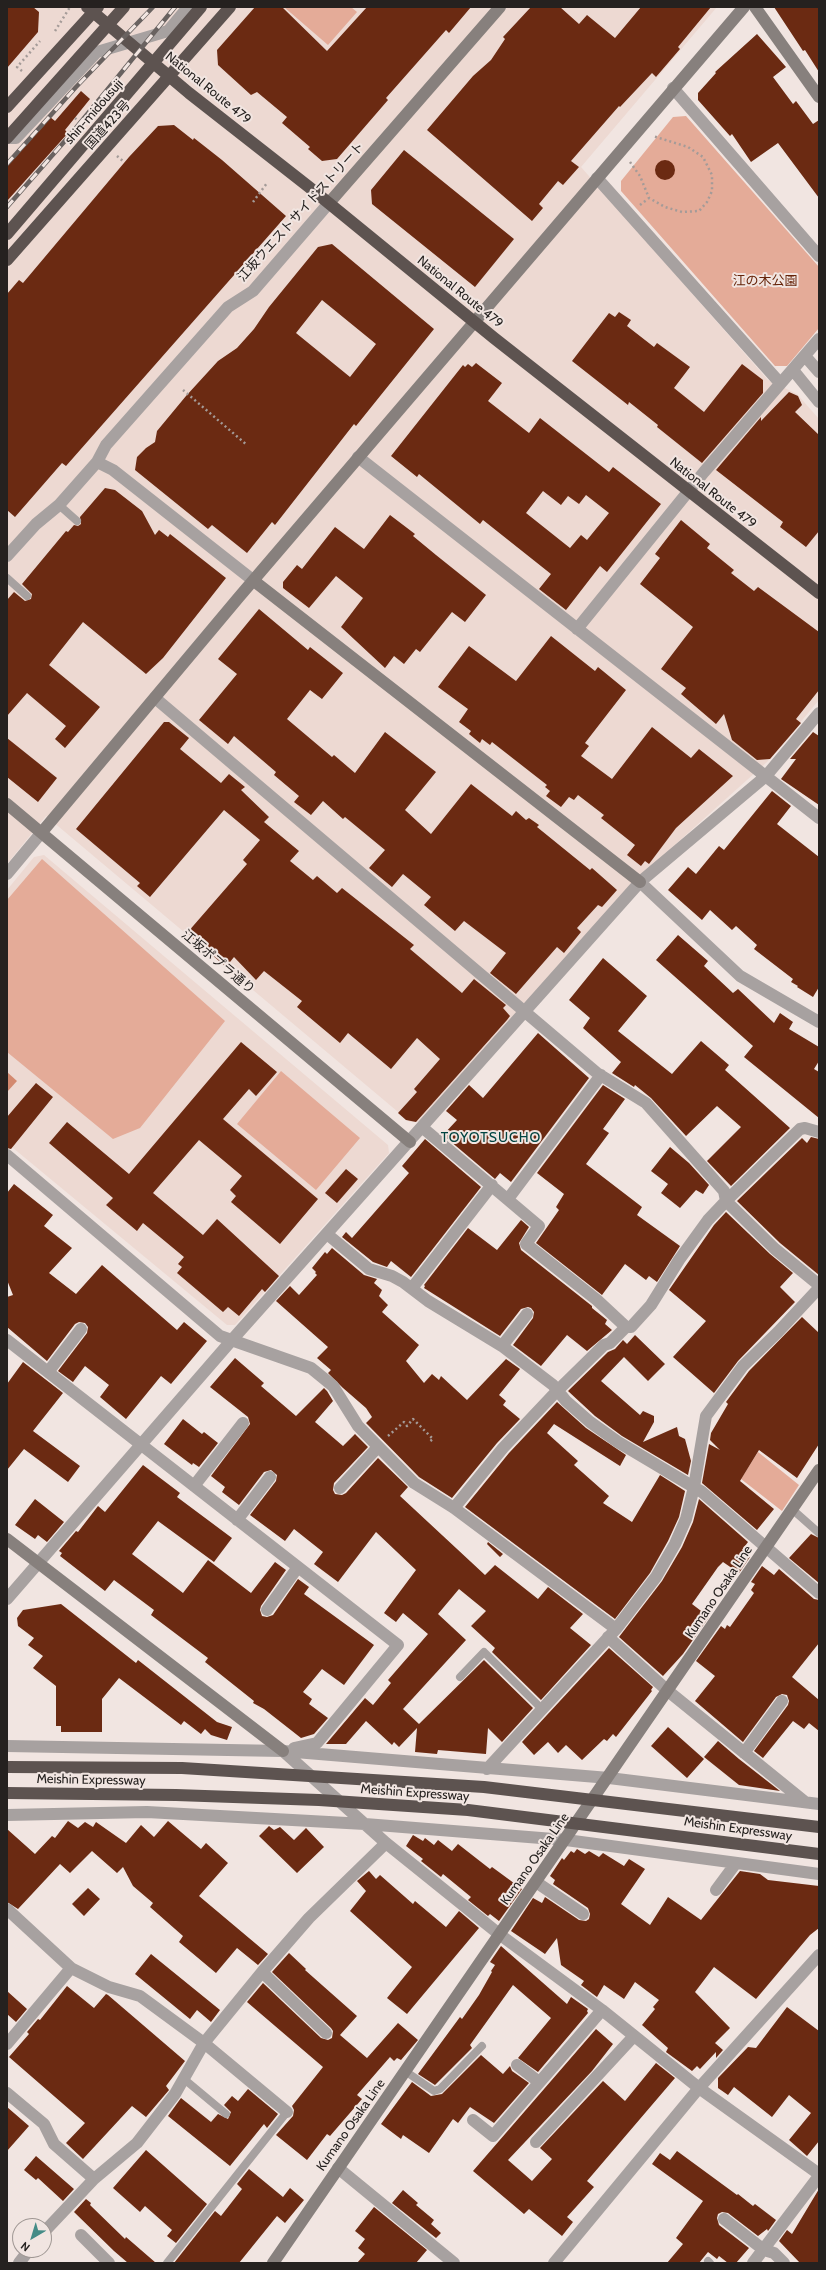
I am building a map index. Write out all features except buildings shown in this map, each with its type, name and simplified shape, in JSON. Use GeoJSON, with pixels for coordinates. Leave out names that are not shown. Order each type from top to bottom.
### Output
{"type":"FeatureCollection","features":[{"type":"Feature","properties":{"kind":"highway"},"geometry":{"type":"LineString","coordinates":[[7,138],[124,7]]}},
{"type":"Feature","properties":{"kind":"highway","name":"shin-midousuji"},"geometry":{"type":"LineString","coordinates":[[7,234],[201,7]]}},
{"type":"Feature","properties":{"kind":"highway","name":"国道423号"},"geometry":{"type":"LineString","coordinates":[[7,260],[230,7]]}},
{"type":"Feature","properties":{"kind":"highway"},"geometry":{"type":"LineString","coordinates":[[7,107],[93,9]]}},
{"type":"Feature","properties":{"kind":"highway","name":"National Route 479"},"geometry":{"type":"LineString","coordinates":[[93,9],[131,44],[474,322],[688,492],[819,593]]}},
{"type":"Feature","properties":{"kind":"highway","name":"Meishin Expressway"},"geometry":{"type":"LineString","coordinates":[[7,1767],[182,1768],[476,1786],[819,1827]]}},
{"type":"Feature","properties":{"kind":"highway","name":"Meishin Expressway"},"geometry":{"type":"LineString","coordinates":[[7,1793],[176,1795],[319,1800],[468,1810],[632,1829],[819,1854]]}},
{"type":"Feature","properties":{"kind":"street"},"geometry":{"type":"LineString","coordinates":[[7,138],[16,138],[97,52],[131,44],[168,31],[188,7]]}},
{"type":"Feature","properties":{"kind":"street","name":"江坂ウエストサイドストリート"},"geometry":{"type":"LineString","coordinates":[[7,556],[36,524],[59,505],[97,462],[106,445],[228,307],[253,291],[500,7]]}},
{"type":"Feature","properties":{"kind":"street"},"geometry":{"type":"LineString","coordinates":[[7,874],[358,457],[744,7]]}},
{"type":"Feature","properties":{"kind":"street"},"geometry":{"type":"LineString","coordinates":[[755,7],[819,97]]}},
{"type":"Feature","properties":{"kind":"street"},"geometry":{"type":"LineString","coordinates":[[673,88],[819,256]]}},
{"type":"Feature","properties":{"kind":"street"},"geometry":{"type":"LineString","coordinates":[[597,178],[780,383]]}},
{"type":"Feature","properties":{"kind":"street"},"geometry":{"type":"LineString","coordinates":[[577,629],[688,492],[819,339]]}},
{"type":"Feature","properties":{"kind":"street"},"geometry":{"type":"LineString","coordinates":[[805,356],[819,372]]}},
{"type":"Feature","properties":{"kind":"street"},"geometry":{"type":"LineString","coordinates":[[793,370],[819,402]]}},
{"type":"Feature","properties":{"kind":"street"},"geometry":{"type":"LineString","coordinates":[[358,457],[819,818]]}},
{"type":"Feature","properties":{"kind":"street"},"geometry":{"type":"LineString","coordinates":[[97,462],[112,470],[640,882],[740,976],[819,1022]]}},
{"type":"Feature","properties":{"kind":"street"},"geometry":{"type":"LineString","coordinates":[[154,698],[601,1075],[646,1103],[724,1190],[726,1201],[775,1249],[819,1285]]}},
{"type":"Feature","properties":{"kind":"street"},"geometry":{"type":"LineString","coordinates":[[7,1599],[141,1446],[231,1340],[423,1128],[640,882],[766,776],[819,713]]}},
{"type":"Feature","properties":{"kind":"street","name":"江坂ポプラ通り"},"geometry":{"type":"LineString","coordinates":[[7,804],[410,1142]]}},
{"type":"Feature","properties":{"kind":"street"},"geometry":{"type":"LineString","coordinates":[[508,1199],[601,1075]]}},
{"type":"Feature","properties":{"kind":"street"},"geometry":{"type":"LineString","coordinates":[[423,1128],[539,1226],[526,1244],[597,1300],[626,1327]]}},
{"type":"Feature","properties":{"kind":"street"},"geometry":{"type":"LineString","coordinates":[[454,1508],[503,1448],[604,1345],[610,1343],[626,1327],[631,1327],[651,1305],[679,1260],[708,1220],[726,1201],[800,1129],[805,1128],[819,1132]]}},
{"type":"Feature","properties":{"kind":"street"},"geometry":{"type":"LineString","coordinates":[[7,1155],[220,1336],[311,1368],[333,1386],[358,1426],[414,1483],[454,1508],[612,1633],[668,1690],[805,1802]]}},
{"type":"Feature","properties":{"kind":"street"},"geometry":{"type":"LineString","coordinates":[[412,1288],[492,1185]]}},
{"type":"Feature","properties":{"kind":"street"},"geometry":{"type":"LineString","coordinates":[[327,1234],[369,1269],[392,1276],[412,1288],[428,1301],[502,1346],[553,1385],[566,1401],[590,1422],[618,1442],[694,1487],[767,1547],[819,1593]]}},
{"type":"Feature","properties":{"kind":"street"},"geometry":{"type":"LineString","coordinates":[[487,1769],[543,1710],[612,1633],[656,1577],[675,1544],[686,1519],[694,1487],[706,1416],[743,1366],[778,1332],[819,1288]]}},
{"type":"Feature","properties":{"kind":"street"},"geometry":{"type":"LineString","coordinates":[[502,1346],[527,1314]]}},
{"type":"Feature","properties":{"kind":"street"},"geometry":{"type":"LineString","coordinates":[[48,1372],[80,1329]]}},
{"type":"Feature","properties":{"kind":"street"},"geometry":{"type":"LineString","coordinates":[[7,1340],[398,1645],[317,1743],[283,1751]]}},
{"type":"Feature","properties":{"kind":"street"},"geometry":{"type":"LineString","coordinates":[[194,1486],[243,1423]]}},
{"type":"Feature","properties":{"kind":"street"},"geometry":{"type":"LineString","coordinates":[[340,1488],[378,1447]]}},
{"type":"Feature","properties":{"kind":"street","name":"Kumano Osaka Line"},"geometry":{"type":"LineString","coordinates":[[273,2263],[499,1934],[566,1840],[819,1470]]}},
{"type":"Feature","properties":{"kind":"street"},"geometry":{"type":"LineString","coordinates":[[237,1520],[270,1477]]}},
{"type":"Feature","properties":{"kind":"street"},"geometry":{"type":"LineString","coordinates":[[7,1539],[283,1751],[386,1843],[499,1934],[602,2010],[699,2088],[819,2175],[753,2263]]}},
{"type":"Feature","properties":{"kind":"street"},"geometry":{"type":"LineString","coordinates":[[267,1610],[298,1567]]}},
{"type":"Feature","properties":{"kind":"street"},"geometry":{"type":"LineString","coordinates":[[744,1752],[782,1702]]}},
{"type":"Feature","properties":{"kind":"street"},"geometry":{"type":"LineString","coordinates":[[7,1746],[283,1751],[608,1778],[819,1804]]}},
{"type":"Feature","properties":{"kind":"street"},"geometry":{"type":"LineString","coordinates":[[7,1815],[147,1812],[365,1824],[566,1840],[819,1874]]}},
{"type":"Feature","properties":{"kind":"street"},"geometry":{"type":"LineString","coordinates":[[52,2224],[94,2179],[138,2142],[175,2094],[204,2043],[262,1972],[309,1918],[386,1843]]}},
{"type":"Feature","properties":{"kind":"street"},"geometry":{"type":"LineString","coordinates":[[716,1890],[736,1863]]}},
{"type":"Feature","properties":{"kind":"street"},"geometry":{"type":"LineString","coordinates":[[536,1882],[583,1914]]}},
{"type":"Feature","properties":{"kind":"street"},"geometry":{"type":"LineString","coordinates":[[7,1909],[71,1968],[109,1987],[140,1996],[204,2043],[287,2112]]}},
{"type":"Feature","properties":{"kind":"street"},"geometry":{"type":"LineString","coordinates":[[554,2263],[699,2088],[819,1956]]}},
{"type":"Feature","properties":{"kind":"street"},"geometry":{"type":"LineString","coordinates":[[7,2044],[11,2030],[71,1968]]}},
{"type":"Feature","properties":{"kind":"street"},"geometry":{"type":"LineString","coordinates":[[262,1972],[326,2033]]}},
{"type":"Feature","properties":{"kind":"street"},"geometry":{"type":"LineString","coordinates":[[473,2120],[493,2136],[602,2010]]}},
{"type":"Feature","properties":{"kind":"street"},"geometry":{"type":"LineString","coordinates":[[536,2142],[634,2036]]}},
{"type":"Feature","properties":{"kind":"street"},"geometry":{"type":"LineString","coordinates":[[517,2065],[539,2082]]}},
{"type":"Feature","properties":{"kind":"street"},"geometry":{"type":"LineString","coordinates":[[7,2093],[44,2124],[54,2144],[94,2179]]}},
{"type":"Feature","properties":{"kind":"street"},"geometry":{"type":"LineString","coordinates":[[338,2168],[454,2263]]}},
{"type":"Feature","properties":{"kind":"street"},"geometry":{"type":"LineString","coordinates":[[724,2219],[764,2250],[774,2253],[784,2263]]}},
{"type":"Feature","properties":{"kind":"street"},"geometry":{"type":"LineString","coordinates":[[81,2235],[109,2263]]}},
{"type":"Feature","properties":{"kind":"lane"},"geometry":{"type":"LineString","coordinates":[[59,505],[77,521]]}},
{"type":"Feature","properties":{"kind":"lane"},"geometry":{"type":"LineString","coordinates":[[7,578],[27,596]]}},
{"type":"Feature","properties":{"kind":"lane"},"geometry":{"type":"LineString","coordinates":[[793,1510],[819,1532]]}},
{"type":"Feature","properties":{"kind":"lane"},"geometry":{"type":"LineString","coordinates":[[460,1677],[484,1652],[543,1710]]}},
{"type":"Feature","properties":{"kind":"lane"},"geometry":{"type":"LineString","coordinates":[[405,2071],[434,2091],[440,2089],[482,2046]]}},
{"type":"Feature","properties":{"kind":"lane"},"geometry":{"type":"LineString","coordinates":[[184,2079],[226,2114]]}},
{"type":"Feature","properties":{"kind":"lane"},"geometry":{"type":"LineString","coordinates":[[167,2263],[287,2112]]}},
{"type":"Feature","properties":{"kind":"path"},"geometry":{"type":"LineString","coordinates":[[17,67],[40,41]]}},
{"type":"Feature","properties":{"kind":"path"},"geometry":{"type":"LineString","coordinates":[[630,162],[640,176],[649,198],[665,207],[682,212],[699,211],[707,202],[712,191],[712,175],[703,157],[688,147],[653,136]]}},
{"type":"Feature","properties":{"kind":"path"},"geometry":{"type":"LineString","coordinates":[[253,202],[267,183]]}},
{"type":"Feature","properties":{"kind":"path"},"geometry":{"type":"LineString","coordinates":[[183,390],[247,445]]}},
{"type":"Feature","properties":{"kind":"path"},"geometry":{"type":"LineString","coordinates":[[378,1447],[404,1422],[407,1426],[413,1419],[433,1439],[429,1442]]}},
{"type":"Feature","properties":{"kind":"shaded area"},"geometry":{"type":"Polygon","coordinates":[[[7,7],[717,7],[581,167],[768,380],[797,394],[819,419],[819,700],[767,762],[648,869],[419,1122],[410,1122],[46,816],[7,864],[7,7]]]}},
{"type":"Feature","properties":{"kind":"shaded area"},"geometry":{"type":"Polygon","coordinates":[[[44,855],[388,1145],[389,1153],[235,1325],[227,1325],[7,1143],[7,890],[34,857],[44,855]]]}},
{"type":"Feature","properties":{"kind":"shaded area"},"geometry":{"type":"Polygon","coordinates":[[[7,1072],[17,1081],[7,1092],[7,1072]]]}},
{"type":"Feature","properties":{"kind":"green space"},"geometry":{"type":"Polygon","coordinates":[[[284,7],[351,7],[357,12],[328,45],[284,7]]]}},
{"type":"Feature","properties":{"kind":"green space","name":"江の木公園"},"geometry":{"type":"Polygon","coordinates":[[[686,116],[819,267],[819,328],[787,366],[775,366],[621,191],[621,181],[673,117],[686,116]]]}},
{"type":"Feature","properties":{"kind":"green space"},"geometry":{"type":"Polygon","coordinates":[[[42,859],[225,1021],[140,1128],[113,1139],[7,1052],[7,900],[42,859]]]}},
{"type":"Feature","properties":{"kind":"green space"},"geometry":{"type":"Polygon","coordinates":[[[281,1071],[360,1138],[316,1190],[237,1124],[281,1071]]]}},
{"type":"Feature","properties":{"kind":"green space"},"geometry":{"type":"Polygon","coordinates":[[[758,1452],[799,1485],[782,1511],[741,1479],[758,1452]]]}},
{"type":"Feature","properties":{"kind":"railway"},"geometry":{"type":"LineString","coordinates":[[7,164],[76,87],[153,7]]}},
{"type":"Feature","properties":{"kind":"railway"},"geometry":{"type":"LineString","coordinates":[[7,207],[71,134],[175,7]]}},
{"type":"Feature","properties":{"kind":"district","name":"TOYOTSUCHO"},"geometry":{"type":"Point","coordinates":[491,1138]}}]}
